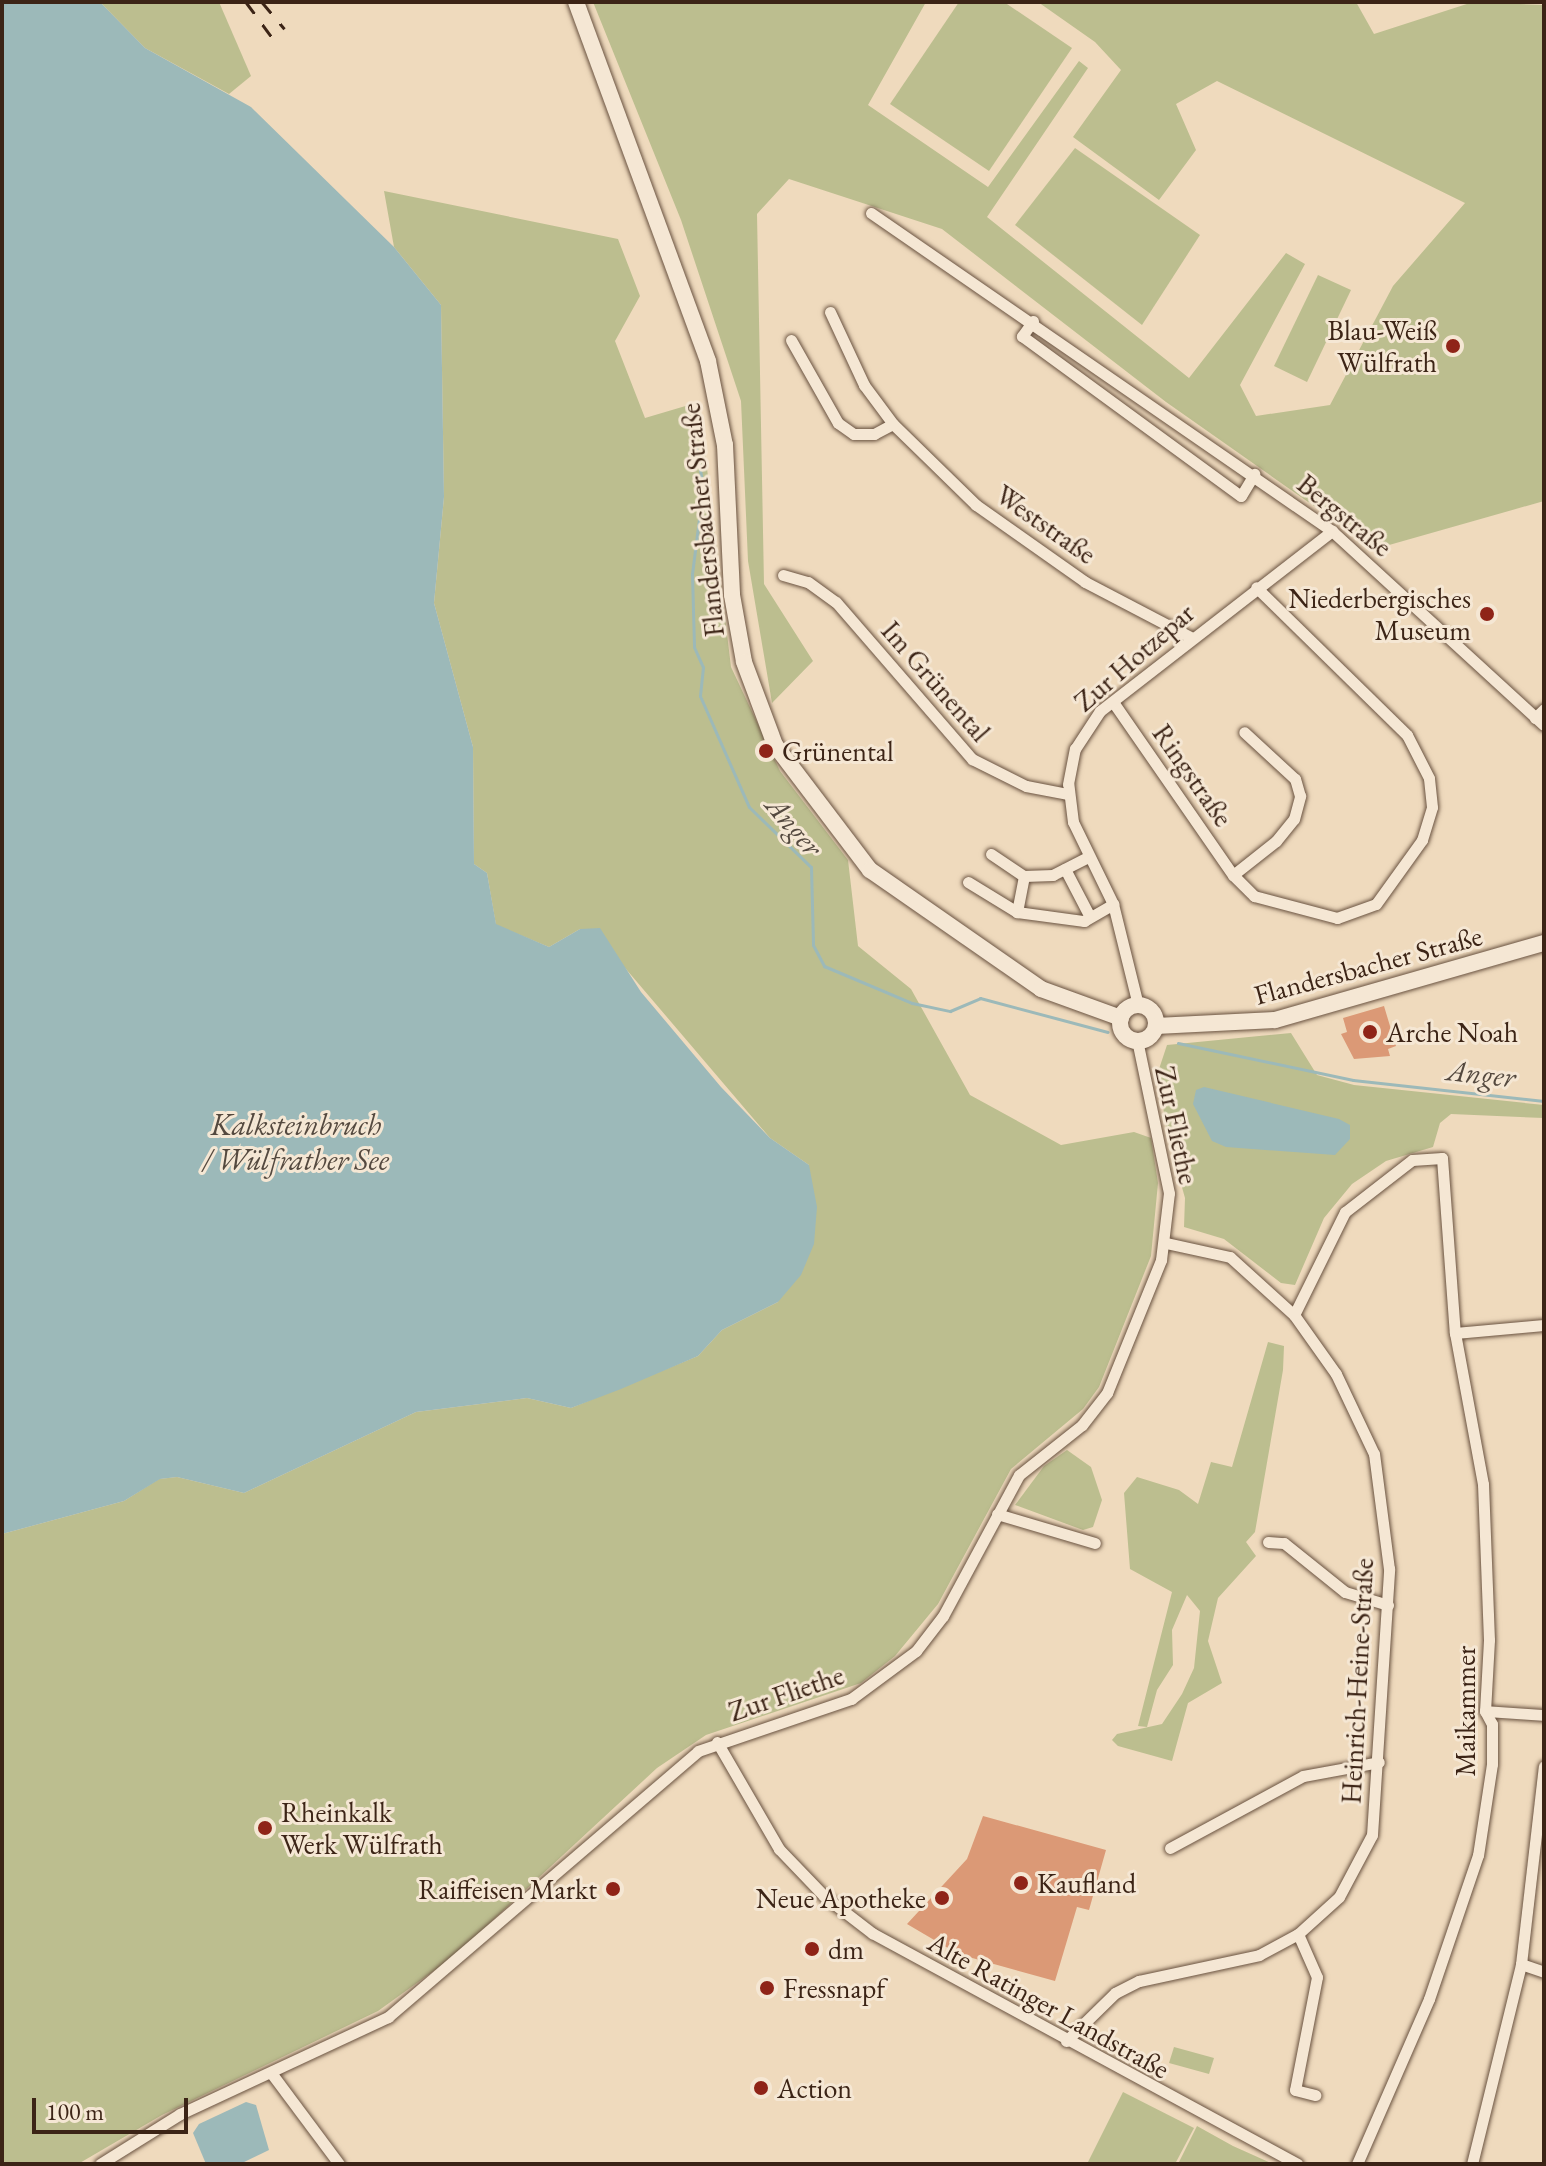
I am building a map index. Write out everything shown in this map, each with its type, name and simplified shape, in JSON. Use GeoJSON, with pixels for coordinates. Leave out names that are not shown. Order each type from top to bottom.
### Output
{"type":"FeatureCollection","features":[{"type":"Feature","properties":{"kind":"street","name":"Flandersbacher Straße"},"geometry":{"type":"LineString","coordinates":[[576,2],[708,361],[725,445],[732,595],[744,662],[775,745],[870,870],[1041,989],[1121,1018]]}},
{"type":"Feature","properties":{"kind":"street","name":"Bergstraße"},"geometry":{"type":"LineString","coordinates":[[871,213],[1033,321],[1332,531],[1540,722]]}},
{"type":"Feature","properties":{"kind":"street","name":"Weststraße"},"geometry":{"type":"LineString","coordinates":[[830,312],[864,385],[893,424],[988,514],[1085,582],[1190,637]]}},
{"type":"Feature","properties":{"kind":"street","name":"Bergstraße"},"geometry":{"type":"LineString","coordinates":[[1033,321],[1022,336],[1241,496],[1254,474]]}},
{"type":"Feature","properties":{"kind":"street"},"geometry":{"type":"LineString","coordinates":[[791,340],[838,423],[854,434],[874,434],[893,424]]}},
{"type":"Feature","properties":{"kind":"street","name":"Zur Hotzepar"},"geometry":{"type":"LineString","coordinates":[[1138,1005],[1113,904],[1088,857],[1068,794],[1080,738],[1113,702],[1190,637],[1332,531]]}},
{"type":"Feature","properties":{"kind":"street","name":"Im Grünental"},"geometry":{"type":"LineString","coordinates":[[783,575],[808,582],[836,602],[972,759],[1026,786],[1068,794]]}},
{"type":"Feature","properties":{"kind":"street","name":"Ringstraße"},"geometry":{"type":"LineString","coordinates":[[1113,702],[1233,875],[1254,896],[1337,918],[1376,904],[1393,887],[1422,840],[1432,807],[1429,778],[1407,735],[1256,587]]}},
{"type":"Feature","properties":{"kind":"street"},"geometry":{"type":"LineString","coordinates":[[1540,722],[1544,709]]}},
{"type":"Feature","properties":{"kind":"street"},"geometry":{"type":"LineString","coordinates":[[1233,875],[1276,841],[1294,819],[1300,796],[1285,768],[1244,732]]}},
{"type":"Feature","properties":{"kind":"street"},"geometry":{"type":"LineString","coordinates":[[991,854],[1024,876],[1065,869],[1088,857]]}},
{"type":"Feature","properties":{"kind":"street"},"geometry":{"type":"LineString","coordinates":[[1065,869],[1090,917]]}},
{"type":"Feature","properties":{"kind":"street"},"geometry":{"type":"LineString","coordinates":[[1017,912],[1024,876]]}},
{"type":"Feature","properties":{"kind":"street"},"geometry":{"type":"LineString","coordinates":[[968,882],[1017,912],[1056,921],[1090,917],[1113,904]]}},
{"type":"Feature","properties":{"kind":"street","name":"Flandersbacher Straße"},"geometry":{"type":"LineString","coordinates":[[1156,1026],[1275,1020],[1544,943]]}},
{"type":"Feature","properties":{"kind":"street"},"geometry":{"type":"LineString","coordinates":[[1138,1005],[1152,1011],[1156,1026],[1137,1040],[1124,1034],[1121,1018],[1138,1005]]}},
{"type":"Feature","properties":{"kind":"street","name":"Zur Fliethe"},"geometry":{"type":"LineString","coordinates":[[100,2164],[180,2114],[359,2034],[421,1993],[682,1763],[717,1742],[834,1707],[900,1666],[943,1616],[997,1514],[1030,1462],[1082,1425],[1107,1393],[1166,1243],[1167,1177],[1137,1040]]}},
{"type":"Feature","properties":{"kind":"street","name":"Maikammer"},"geometry":{"type":"LineString","coordinates":[[1294,1315],[1330,1238],[1361,1195],[1423,1156],[1442,1158],[1448,1178],[1455,1333],[1483,1484],[1489,1640],[1485,1711],[1492,1724],[1492,1764],[1478,1855],[1429,1999],[1359,2161]]}},
{"type":"Feature","properties":{"kind":"street","name":"Heinrich-Heine-Straße"},"geometry":{"type":"LineString","coordinates":[[1066,2041],[1115,1993],[1139,1981],[1259,1955],[1298,1934],[1339,1897],[1372,1835],[1388,1605],[1386,1514],[1374,1454],[1343,1386],[1294,1315],[1230,1257],[1166,1243]]}},
{"type":"Feature","properties":{"kind":"street"},"geometry":{"type":"LineString","coordinates":[[1455,1333],[1544,1325]]}},
{"type":"Feature","properties":{"kind":"street"},"geometry":{"type":"LineString","coordinates":[[997,1514],[1095,1543]]}},
{"type":"Feature","properties":{"kind":"street"},"geometry":{"type":"LineString","coordinates":[[1268,1542],[1284,1543],[1345,1592],[1388,1605]]}},
{"type":"Feature","properties":{"kind":"street"},"geometry":{"type":"LineString","coordinates":[[1485,1711],[1544,1715]]}},
{"type":"Feature","properties":{"kind":"street","name":"Alte Ratinger Landstraße"},"geometry":{"type":"LineString","coordinates":[[717,1742],[779,1849],[824,1896],[894,1947],[1297,2164]]}},
{"type":"Feature","properties":{"kind":"street"},"geometry":{"type":"LineString","coordinates":[[1170,1848],[1303,1776],[1379,1762]]}},
{"type":"Feature","properties":{"kind":"street"},"geometry":{"type":"LineString","coordinates":[[1472,2164],[1521,1964],[1544,1766]]}},
{"type":"Feature","properties":{"kind":"street"},"geometry":{"type":"LineString","coordinates":[[1298,1934],[1317,1977],[1295,2090],[1315,2095]]}},
{"type":"Feature","properties":{"kind":"street"},"geometry":{"type":"LineString","coordinates":[[1521,1964],[1544,1972]]}},
{"type":"Feature","properties":{"kind":"street"},"geometry":{"type":"LineString","coordinates":[[272,2074],[339,2164]]}},
{"type":"Feature","properties":{"kind":"green space"},"geometry":{"type":"Polygon","coordinates":[[[100,2],[219,2],[251,76],[229,94],[145,48],[100,2]]]}},
{"type":"Feature","properties":{"kind":"green space"},"geometry":{"type":"Polygon","coordinates":[[[593,2],[926,2],[868,105],[988,187],[1079,61],[1088,68],[987,217],[1189,378],[1286,253],[1305,264],[1240,385],[1256,416],[1330,405],[1393,286],[1465,203],[1217,81],[1176,104],[1196,150],[1159,200],[1073,137],[1121,70],[1095,42],[1038,2],[1356,2],[1374,34],[1473,2],[1544,5],[1544,501],[1375,549],[1166,402],[942,229],[789,179],[757,214],[764,584],[813,661],[772,703],[748,561],[741,401],[681,220],[593,2]]]}},
{"type":"Feature","properties":{"kind":"green space"},"geometry":{"type":"Polygon","coordinates":[[[959,2],[1004,2],[1072,48],[989,171],[890,104],[959,2]]]}},
{"type":"Feature","properties":{"kind":"green space"},"geometry":{"type":"Polygon","coordinates":[[[1075,148],[1200,235],[1142,325],[1015,225],[1075,148]]]}},
{"type":"Feature","properties":{"kind":"green space"},"geometry":{"type":"Polygon","coordinates":[[[384,191],[618,239],[640,296],[615,341],[645,418],[699,402],[731,667],[780,771],[848,860],[858,946],[911,989],[970,1095],[1061,1145],[1134,1132],[1151,1138],[1158,1183],[1151,1256],[1099,1387],[1083,1409],[1011,1469],[938,1604],[895,1656],[861,1683],[706,1735],[657,1768],[453,1957],[378,2011],[162,2115],[78,2164],[2,2164],[2,1534],[124,1501],[159,1479],[177,1477],[244,1493],[416,1412],[527,1398],[571,1408],[698,1356],[722,1330],[778,1302],[809,1165],[770,1138],[620,962],[580,929],[549,947],[496,925],[487,873],[474,864],[473,747],[434,603],[444,497],[441,305],[394,247],[384,191]]]}},
{"type":"Feature","properties":{"kind":"green space"},"geometry":{"type":"Polygon","coordinates":[[[1318,275],[1351,290],[1307,382],[1274,366],[1318,275]]]}},
{"type":"Feature","properties":{"kind":"green space"},"geometry":{"type":"Polygon","coordinates":[[[1291,1033],[1317,1075],[1354,1085],[1544,1105],[1544,1118],[1451,1114],[1440,1123],[1433,1147],[1386,1161],[1352,1184],[1324,1218],[1295,1285],[1281,1283],[1224,1239],[1184,1227],[1185,1198],[1167,1134],[1158,1072],[1167,1045],[1291,1033]]]}},
{"type":"Feature","properties":{"kind":"green space"},"geometry":{"type":"Polygon","coordinates":[[[1268,1342],[1284,1346],[1283,1370],[1255,1532],[1246,1542],[1256,1556],[1218,1598],[1208,1641],[1222,1683],[1188,1703],[1172,1761],[1118,1746],[1112,1740],[1117,1734],[1162,1724],[1182,1694],[1194,1668],[1200,1611],[1187,1595],[1172,1630],[1173,1665],[1157,1690],[1147,1727],[1138,1726],[1172,1592],[1130,1569],[1124,1493],[1137,1477],[1179,1490],[1198,1504],[1211,1462],[1232,1467],[1268,1342]]]}},
{"type":"Feature","properties":{"kind":"green space"},"geometry":{"type":"Polygon","coordinates":[[[1067,1450],[1091,1467],[1102,1500],[1093,1527],[1083,1530],[1015,1505],[1044,1466],[1067,1450]]]}},
{"type":"Feature","properties":{"kind":"green space"},"geometry":{"type":"Polygon","coordinates":[[[1174,2047],[1214,2058],[1209,2074],[1169,2063],[1174,2047]]]}},
{"type":"Feature","properties":{"kind":"green space"},"geometry":{"type":"Polygon","coordinates":[[[1123,2092],[1194,2128],[1175,2164],[1087,2164],[1123,2092]]]}},
{"type":"Feature","properties":{"kind":"green space"},"geometry":{"type":"Polygon","coordinates":[[[1197,2126],[1233,2146],[1273,2164],[1178,2164],[1197,2126]]]}},
{"type":"Feature","properties":{"kind":"water","name":"Kalksteinbruch / Wülfrather See"},"geometry":{"type":"Polygon","coordinates":[[[2,2],[100,2],[145,48],[251,107],[394,247],[441,305],[444,497],[434,603],[473,747],[474,864],[487,873],[496,924],[549,947],[580,929],[600,928],[641,992],[721,1087],[770,1138],[809,1165],[817,1207],[814,1244],[801,1275],[778,1302],[722,1330],[698,1356],[621,1389],[571,1408],[527,1398],[416,1412],[244,1493],[177,1477],[160,1479],[124,1501],[2,1534],[2,2]]]}},
{"type":"Feature","properties":{"kind":"water"},"geometry":{"type":"Polygon","coordinates":[[[1204,1087],[1339,1119],[1350,1125],[1350,1139],[1335,1155],[1226,1147],[1212,1141],[1193,1104],[1196,1090],[1204,1087]]]}},
{"type":"Feature","properties":{"kind":"water"},"geometry":{"type":"Polygon","coordinates":[[[246,2102],[256,2105],[269,2150],[240,2164],[206,2164],[193,2133],[199,2124],[246,2102]]]}},
{"type":"Feature","properties":{"kind":"building","name":"Arche Noah"},"geometry":{"type":"Polygon","coordinates":[[[1384,1006],[1396,1046],[1388,1049],[1390,1056],[1354,1059],[1341,1034],[1347,1032],[1343,1018],[1384,1006]]]}},
{"type":"Feature","properties":{"kind":"building","name":"Kaufland"},"geometry":{"type":"Polygon","coordinates":[[[983,1816],[1106,1850],[1089,1910],[1077,1907],[1055,1981],[958,1954],[907,1924],[967,1859],[983,1816]]]}},
{"type":"Feature","properties":{"kind":"waterway","name":"Anger"},"geometry":{"type":"LineString","coordinates":[[692,425],[703,487],[692,574],[694,647],[703,667],[700,696],[749,807],[811,867],[813,945],[824,966],[912,1003],[950,1011],[980,998],[1108,1032]]}},
{"type":"Feature","properties":{"kind":"waterway","name":"Anger"},"geometry":{"type":"LineString","coordinates":[[1178,1043],[1353,1080],[1544,1101]]}},
{"type":"Feature","properties":{"kind":"railway"},"geometry":{"type":"LineString","coordinates":[[246,2],[274,40]]}},
{"type":"Feature","properties":{"kind":"railway"},"geometry":{"type":"LineString","coordinates":[[262,2],[285,29]]}},
{"type":"Feature","properties":{"kind":"place","name":"Blau-Weiß Wülfrath"},"geometry":{"type":"Point","coordinates":[1453,346]}},
{"type":"Feature","properties":{"kind":"place","name":"Niederbergisches Museum"},"geometry":{"type":"Point","coordinates":[1487,614]}},
{"type":"Feature","properties":{"kind":"place","name":"Grünental"},"geometry":{"type":"Point","coordinates":[766,751]}},
{"type":"Feature","properties":{"kind":"place","name":"Arche Noah"},"geometry":{"type":"Point","coordinates":[1370,1032]}},
{"type":"Feature","properties":{"kind":"place","name":"Rheinkalk Werk Wülfrath"},"geometry":{"type":"Point","coordinates":[265,1828]}},
{"type":"Feature","properties":{"kind":"place","name":"Kaufland"},"geometry":{"type":"Point","coordinates":[1021,1883]}},
{"type":"Feature","properties":{"kind":"place","name":"Raiffeisen Markt"},"geometry":{"type":"Point","coordinates":[613,1889]}},
{"type":"Feature","properties":{"kind":"place","name":"Neue Apotheke"},"geometry":{"type":"Point","coordinates":[942,1898]}},
{"type":"Feature","properties":{"kind":"place","name":"dm"},"geometry":{"type":"Point","coordinates":[812,1949]}},
{"type":"Feature","properties":{"kind":"place","name":"Fressnapf"},"geometry":{"type":"Point","coordinates":[767,1988]}},
{"type":"Feature","properties":{"kind":"place","name":"Action"},"geometry":{"type":"Point","coordinates":[761,2088]}}]}
